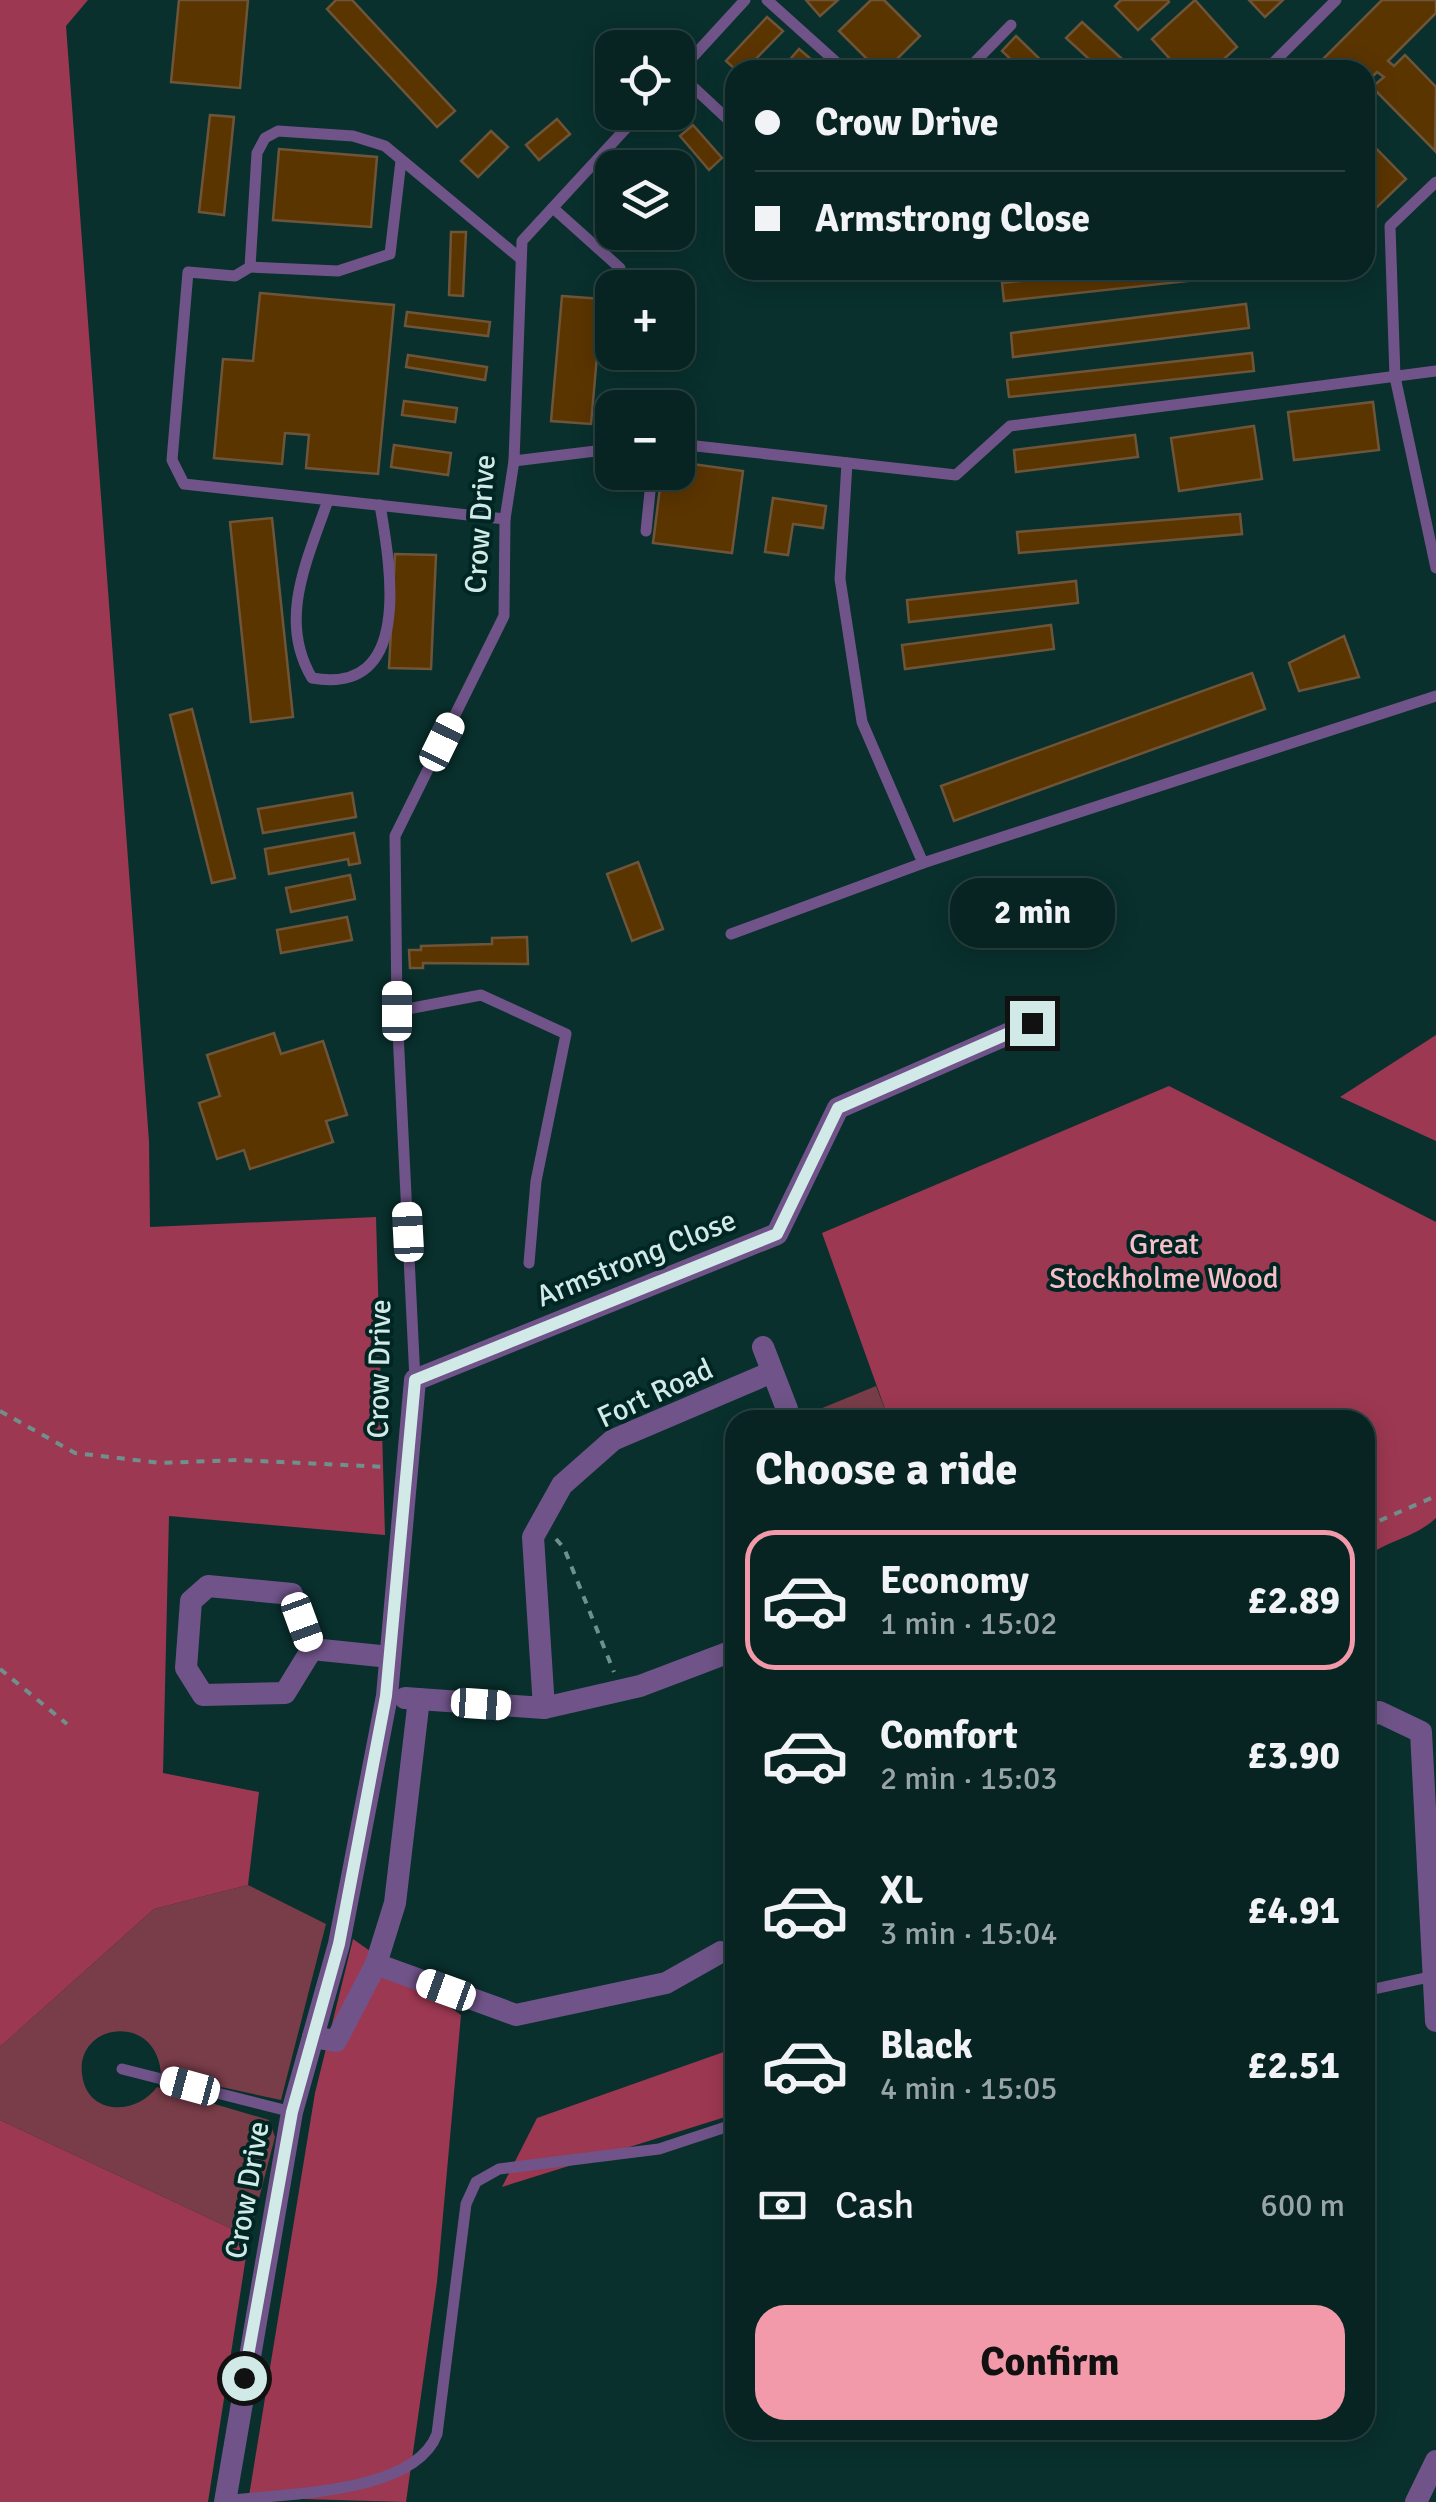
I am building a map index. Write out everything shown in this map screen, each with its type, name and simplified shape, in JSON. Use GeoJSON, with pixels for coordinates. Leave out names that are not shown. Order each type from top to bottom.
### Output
{"type":"FeatureCollection","features":[{"type":"Feature","properties":{"kind":"street","name":"Armstrong Close"},"geometry":{"type":"LineString","coordinates":[[415,1380],[777,1234],[838,1108],[1032,1023]]}},
{"type":"Feature","properties":{"kind":"street"},"geometry":{"type":"LineString","coordinates":[[763,1347],[786,1409]]}},
{"type":"Feature","properties":{"kind":"street","name":"Fort Road"},"geometry":{"type":"LineString","coordinates":[[544,1708],[533,1537],[562,1486],[613,1440],[772,1372]]}},
{"type":"Feature","properties":{"kind":"street","name":"Crow Drive"},"geometry":{"type":"LineString","coordinates":[[225,2502],[292,2112],[339,1944],[386,1696],[415,1380]]}},
{"type":"Feature","properties":{"kind":"street"},"geometry":{"type":"LineString","coordinates":[[208,1586],[292,1594],[312,1649],[285,1693],[203,1695],[186,1668],[190,1602],[208,1586]]}},
{"type":"Feature","properties":{"kind":"street"},"geometry":{"type":"LineString","coordinates":[[312,1649],[390,1657]]}},
{"type":"Feature","properties":{"kind":"street"},"geometry":{"type":"LineString","coordinates":[[386,1696],[544,1708],[622,1690],[725,1654]]}},
{"type":"Feature","properties":{"kind":"street"},"geometry":{"type":"LineString","coordinates":[[313,2037],[336,2041],[376,1964],[395,1903],[419,1699]]}},
{"type":"Feature","properties":{"kind":"street"},"geometry":{"type":"LineString","coordinates":[[1375,1714],[1379,1712],[1421,1732],[1436,2021]]}},
{"type":"Feature","properties":{"kind":"street"},"geometry":{"type":"LineString","coordinates":[[376,1964],[516,2015],[666,1983],[721,1952]]}},
{"type":"Feature","properties":{"kind":"street"},"geometry":{"type":"LineString","coordinates":[[1416,2502],[1436,2461]]}},
{"type":"Feature","properties":{"kind":"lane"},"geometry":{"type":"LineString","coordinates":[[695,54],[745,0]]}},
{"type":"Feature","properties":{"kind":"lane"},"geometry":{"type":"LineString","coordinates":[[767,0],[833,60]]}},
{"type":"Feature","properties":{"kind":"lane"},"geometry":{"type":"LineString","coordinates":[[1276,60],[1336,0]]}},
{"type":"Feature","properties":{"kind":"lane"},"geometry":{"type":"LineString","coordinates":[[977,60],[1011,25]]}},
{"type":"Feature","properties":{"kind":"lane"},"geometry":{"type":"LineString","coordinates":[[695,89],[725,117]]}},
{"type":"Feature","properties":{"kind":"lane","name":"Crow Drive"},"geometry":{"type":"LineString","coordinates":[[415,1380],[397,1011],[396,836],[504,616],[505,519],[514,460],[522,241],[624,130]]}},
{"type":"Feature","properties":{"kind":"lane"},"geometry":{"type":"LineString","coordinates":[[250,268],[257,154],[265,138],[278,131],[353,136],[385,146],[521,258]]}},
{"type":"Feature","properties":{"kind":"lane"},"geometry":{"type":"LineString","coordinates":[[401,161],[390,254],[338,271],[250,268],[235,276],[188,272],[172,460],[184,484],[505,519]]}},
{"type":"Feature","properties":{"kind":"lane"},"geometry":{"type":"LineString","coordinates":[[1436,182],[1390,226],[1394,376],[1436,568]]}},
{"type":"Feature","properties":{"kind":"lane"},"geometry":{"type":"LineString","coordinates":[[553,208],[620,268]]}},
{"type":"Feature","properties":{"kind":"lane"},"geometry":{"type":"LineString","coordinates":[[695,446],[956,475],[1010,426],[1436,371]]}},
{"type":"Feature","properties":{"kind":"lane"},"geometry":{"type":"LineString","coordinates":[[514,460],[595,450]]}},
{"type":"Feature","properties":{"kind":"lane"},"geometry":{"type":"LineString","coordinates":[[847,463],[840,580],[862,722],[923,863]]}},
{"type":"Feature","properties":{"kind":"lane"},"geometry":{"type":"LineString","coordinates":[[646,531],[650,490]]}},
{"type":"Feature","properties":{"kind":"lane"},"geometry":{"type":"LineString","coordinates":[[328,500],[294,604],[296,643],[312,678],[337,682],[362,675],[384,647],[388,578],[380,505]]}},
{"type":"Feature","properties":{"kind":"lane"},"geometry":{"type":"LineString","coordinates":[[732,934],[923,863],[1436,696]]}},
{"type":"Feature","properties":{"kind":"lane"},"geometry":{"type":"LineString","coordinates":[[397,1011],[481,996],[566,1034],[536,1181],[529,1262]]}},
{"type":"Feature","properties":{"kind":"lane"},"geometry":{"type":"LineString","coordinates":[[1375,1989],[1434,1976]]}},
{"type":"Feature","properties":{"kind":"lane"},"geometry":{"type":"LineString","coordinates":[[122,2068],[292,2112]]}},
{"type":"Feature","properties":{"kind":"lane"},"geometry":{"type":"LineString","coordinates":[[225,2502],[375,2480],[404,2472],[430,2452],[438,2434],[466,2204],[476,2182],[499,2169],[659,2149],[725,2127]]}},
{"type":"Feature","properties":{"kind":"path"},"geometry":{"type":"LineString","coordinates":[[0,1411],[75,1453],[161,1463],[238,1460],[406,1468]]}},
{"type":"Feature","properties":{"kind":"path"},"geometry":{"type":"LineString","coordinates":[[1375,1523],[1436,1496]]}},
{"type":"Feature","properties":{"kind":"path"},"geometry":{"type":"LineString","coordinates":[[541,1523],[564,1548],[622,1690]]}},
{"type":"Feature","properties":{"kind":"path"},"geometry":{"type":"LineString","coordinates":[[0,1669],[67,1724]]}},
{"type":"Feature","properties":{"kind":"shaded area"},"geometry":{"type":"Polygon","coordinates":[[[876,1386],[885,1410],[817,1410],[876,1386]]]}},
{"type":"Feature","properties":{"kind":"shaded area"},"geometry":{"type":"Polygon","coordinates":[[[248,1885],[326,1924],[281,2100],[161,2074],[156,2054],[146,2041],[133,2033],[118,2031],[91,2043],[82,2074],[93,2098],[114,2107],[138,2103],[157,2087],[269,2120],[275,2137],[249,2237],[0,2120],[0,2047],[154,1909],[248,1885]]]}},
{"type":"Feature","properties":{"kind":"green space"},"geometry":{"type":"Polygon","coordinates":[[[0,0],[88,0],[66,26],[149,1141],[150,1227],[376,1217],[385,1535],[169,1516],[163,1773],[259,1792],[248,1885],[154,1909],[0,2047],[0,0]]]}},
{"type":"Feature","properties":{"kind":"green space"},"geometry":{"type":"Polygon","coordinates":[[[1436,1035],[1436,1141],[1340,1097],[1436,1035]]]}},
{"type":"Feature","properties":{"kind":"green space","name":"Great Stockholme Wood"},"geometry":{"type":"Polygon","coordinates":[[[1169,1086],[1436,1222],[1436,1518],[1375,1552],[1375,1410],[885,1410],[822,1233],[1169,1086]]]}},
{"type":"Feature","properties":{"kind":"green space"},"geometry":{"type":"Polygon","coordinates":[[[353,1939],[461,2015],[437,2282],[406,2502],[267,2498],[248,2502],[315,2093],[353,1939]]]}},
{"type":"Feature","properties":{"kind":"green space"},"geometry":{"type":"Polygon","coordinates":[[[725,2052],[725,2117],[502,2187],[537,2118],[725,2052]]]}},
{"type":"Feature","properties":{"kind":"green space"},"geometry":{"type":"Polygon","coordinates":[[[0,2120],[249,2237],[208,2502],[0,2502],[0,2120]]]}},
{"type":"Feature","properties":{"kind":"building"},"geometry":{"type":"Polygon","coordinates":[[[179,0],[248,0],[240,88],[171,82],[179,0]]]}},
{"type":"Feature","properties":{"kind":"building"},"geometry":{"type":"Polygon","coordinates":[[[336,0],[352,0],[455,111],[437,127],[327,9],[336,0]]]}},
{"type":"Feature","properties":{"kind":"building"},"geometry":{"type":"Polygon","coordinates":[[[806,0],[838,0],[820,16],[806,0]]]}},
{"type":"Feature","properties":{"kind":"building"},"geometry":{"type":"Polygon","coordinates":[[[871,0],[884,0],[920,36],[896,60],[868,60],[839,31],[871,0]]]}},
{"type":"Feature","properties":{"kind":"building"},"geometry":{"type":"Polygon","coordinates":[[[1121,0],[1169,2],[1138,30],[1115,6],[1121,0]]]}},
{"type":"Feature","properties":{"kind":"building"},"geometry":{"type":"Polygon","coordinates":[[[1195,0],[1237,47],[1223,60],[1171,60],[1152,39],[1195,0]]]}},
{"type":"Feature","properties":{"kind":"building"},"geometry":{"type":"Polygon","coordinates":[[[1249,0],[1283,0],[1265,17],[1249,0]]]}},
{"type":"Feature","properties":{"kind":"building"},"geometry":{"type":"Polygon","coordinates":[[[1382,0],[1436,0],[1436,13],[1388,61],[1394,66],[1405,55],[1436,87],[1435,151],[1375,90],[1375,84],[1384,77],[1375,74],[1375,60],[1322,60],[1382,0]]]}},
{"type":"Feature","properties":{"kind":"building"},"geometry":{"type":"Polygon","coordinates":[[[767,17],[783,31],[755,60],[727,60],[767,17]]]}},
{"type":"Feature","properties":{"kind":"building"},"geometry":{"type":"Polygon","coordinates":[[[1082,22],[1123,60],[1090,60],[1066,38],[1082,22]]]}},
{"type":"Feature","properties":{"kind":"building"},"geometry":{"type":"Polygon","coordinates":[[[1016,36],[1041,60],[1011,60],[1002,51],[1016,36]]]}},
{"type":"Feature","properties":{"kind":"building"},"geometry":{"type":"Polygon","coordinates":[[[799,49],[812,60],[789,60],[799,49]]]}},
{"type":"Feature","properties":{"kind":"building"},"geometry":{"type":"Polygon","coordinates":[[[210,115],[234,117],[224,215],[199,212],[210,115]]]}},
{"type":"Feature","properties":{"kind":"building"},"geometry":{"type":"Polygon","coordinates":[[[557,119],[570,134],[539,160],[526,145],[557,119]]]}},
{"type":"Feature","properties":{"kind":"building"},"geometry":{"type":"Polygon","coordinates":[[[695,127],[722,158],[709,170],[680,136],[695,127]]]}},
{"type":"Feature","properties":{"kind":"building"},"geometry":{"type":"Polygon","coordinates":[[[491,131],[508,147],[478,177],[461,161],[491,131]]]}},
{"type":"Feature","properties":{"kind":"building"},"geometry":{"type":"Polygon","coordinates":[[[1375,147],[1406,179],[1375,209],[1375,147]]]}},
{"type":"Feature","properties":{"kind":"building"},"geometry":{"type":"Polygon","coordinates":[[[279,149],[377,157],[371,227],[273,220],[279,149]]]}},
{"type":"Feature","properties":{"kind":"building"},"geometry":{"type":"Polygon","coordinates":[[[451,232],[466,232],[463,296],[449,295],[451,232]]]}},
{"type":"Feature","properties":{"kind":"building"},"geometry":{"type":"Polygon","coordinates":[[[1031,280],[1197,280],[1004,301],[1002,283],[1031,280]]]}},
{"type":"Feature","properties":{"kind":"building"},"geometry":{"type":"Polygon","coordinates":[[[260,293],[394,305],[378,474],[306,468],[309,435],[285,433],[282,464],[214,458],[223,359],[253,361],[260,293]]]}},
{"type":"Feature","properties":{"kind":"building"},"geometry":{"type":"Polygon","coordinates":[[[562,296],[595,298],[596,370],[591,424],[551,421],[562,296]]]}},
{"type":"Feature","properties":{"kind":"building"},"geometry":{"type":"Polygon","coordinates":[[[1246,304],[1249,328],[1013,357],[1011,333],[1246,304]]]}},
{"type":"Feature","properties":{"kind":"building"},"geometry":{"type":"Polygon","coordinates":[[[407,312],[490,322],[488,336],[405,326],[407,312]]]}},
{"type":"Feature","properties":{"kind":"building"},"geometry":{"type":"Polygon","coordinates":[[[1252,353],[1254,371],[1009,397],[1007,380],[1252,353]]]}},
{"type":"Feature","properties":{"kind":"building"},"geometry":{"type":"Polygon","coordinates":[[[408,355],[487,367],[485,380],[406,367],[408,355]]]}},
{"type":"Feature","properties":{"kind":"building"},"geometry":{"type":"Polygon","coordinates":[[[404,401],[457,408],[455,422],[402,415],[404,401]]]}},
{"type":"Feature","properties":{"kind":"building"},"geometry":{"type":"Polygon","coordinates":[[[1373,402],[1379,450],[1294,460],[1288,412],[1373,402]]]}},
{"type":"Feature","properties":{"kind":"building"},"geometry":{"type":"Polygon","coordinates":[[[1254,426],[1262,479],[1179,491],[1171,438],[1254,426]]]}},
{"type":"Feature","properties":{"kind":"building"},"geometry":{"type":"Polygon","coordinates":[[[1135,435],[1138,457],[1016,472],[1014,450],[1135,435]]]}},
{"type":"Feature","properties":{"kind":"building"},"geometry":{"type":"Polygon","coordinates":[[[394,445],[451,453],[448,475],[391,467],[394,445]]]}},
{"type":"Feature","properties":{"kind":"building"},"geometry":{"type":"Polygon","coordinates":[[[695,464],[743,471],[732,553],[653,543],[660,490],[695,490],[695,464]]]}},
{"type":"Feature","properties":{"kind":"building"},"geometry":{"type":"Polygon","coordinates":[[[773,498],[826,506],[823,528],[793,524],[788,555],[765,552],[773,498]]]}},
{"type":"Feature","properties":{"kind":"building"},"geometry":{"type":"Polygon","coordinates":[[[1240,514],[1242,534],[1019,553],[1017,532],[1240,514]]]}},
{"type":"Feature","properties":{"kind":"building"},"geometry":{"type":"Polygon","coordinates":[[[272,518],[293,717],[251,722],[230,522],[272,518]]]}},
{"type":"Feature","properties":{"kind":"building"},"geometry":{"type":"Polygon","coordinates":[[[395,554],[436,555],[431,669],[389,668],[395,554]]]}},
{"type":"Feature","properties":{"kind":"building"},"geometry":{"type":"Polygon","coordinates":[[[1076,581],[1078,603],[909,622],[907,600],[1076,581]]]}},
{"type":"Feature","properties":{"kind":"building"},"geometry":{"type":"Polygon","coordinates":[[[1051,625],[1054,649],[905,669],[902,645],[1051,625]]]}},
{"type":"Feature","properties":{"kind":"building"},"geometry":{"type":"Polygon","coordinates":[[[1344,636],[1359,677],[1299,691],[1289,663],[1344,636]]]}},
{"type":"Feature","properties":{"kind":"building"},"geometry":{"type":"Polygon","coordinates":[[[1252,673],[1265,709],[954,821],[941,786],[1252,673]]]}},
{"type":"Feature","properties":{"kind":"building"},"geometry":{"type":"Polygon","coordinates":[[[192,709],[235,878],[212,883],[170,715],[192,709]]]}},
{"type":"Feature","properties":{"kind":"building"},"geometry":{"type":"Polygon","coordinates":[[[352,793],[356,817],[263,833],[258,809],[352,793]]]}},
{"type":"Feature","properties":{"kind":"building"},"geometry":{"type":"Polygon","coordinates":[[[354,833],[360,863],[349,865],[348,859],[269,874],[265,849],[354,833]]]}},
{"type":"Feature","properties":{"kind":"building"},"geometry":{"type":"Polygon","coordinates":[[[638,862],[663,929],[632,941],[607,874],[638,862]]]}},
{"type":"Feature","properties":{"kind":"building"},"geometry":{"type":"Polygon","coordinates":[[[350,875],[355,899],[291,912],[286,888],[350,875]]]}},
{"type":"Feature","properties":{"kind":"building"},"geometry":{"type":"Polygon","coordinates":[[[347,917],[352,940],[281,953],[277,930],[347,917]]]}},
{"type":"Feature","properties":{"kind":"building"},"geometry":{"type":"Polygon","coordinates":[[[527,937],[528,964],[423,963],[423,968],[410,968],[409,950],[421,950],[421,946],[492,944],[492,938],[527,937]]]}},
{"type":"Feature","properties":{"kind":"building"},"geometry":{"type":"Polygon","coordinates":[[[274,1033],[281,1054],[323,1041],[347,1115],[326,1121],[333,1142],[250,1169],[244,1150],[217,1159],[199,1103],[220,1096],[207,1055],[274,1033]]]}},
{"type":"Feature","properties":{"kind":"route"},"geometry":{"type":"LineString","coordinates":[[244,2378],[292,2112],[339,1944],[386,1696],[415,1380],[777,1234],[838,1108],[1032,1023]]}}]}
